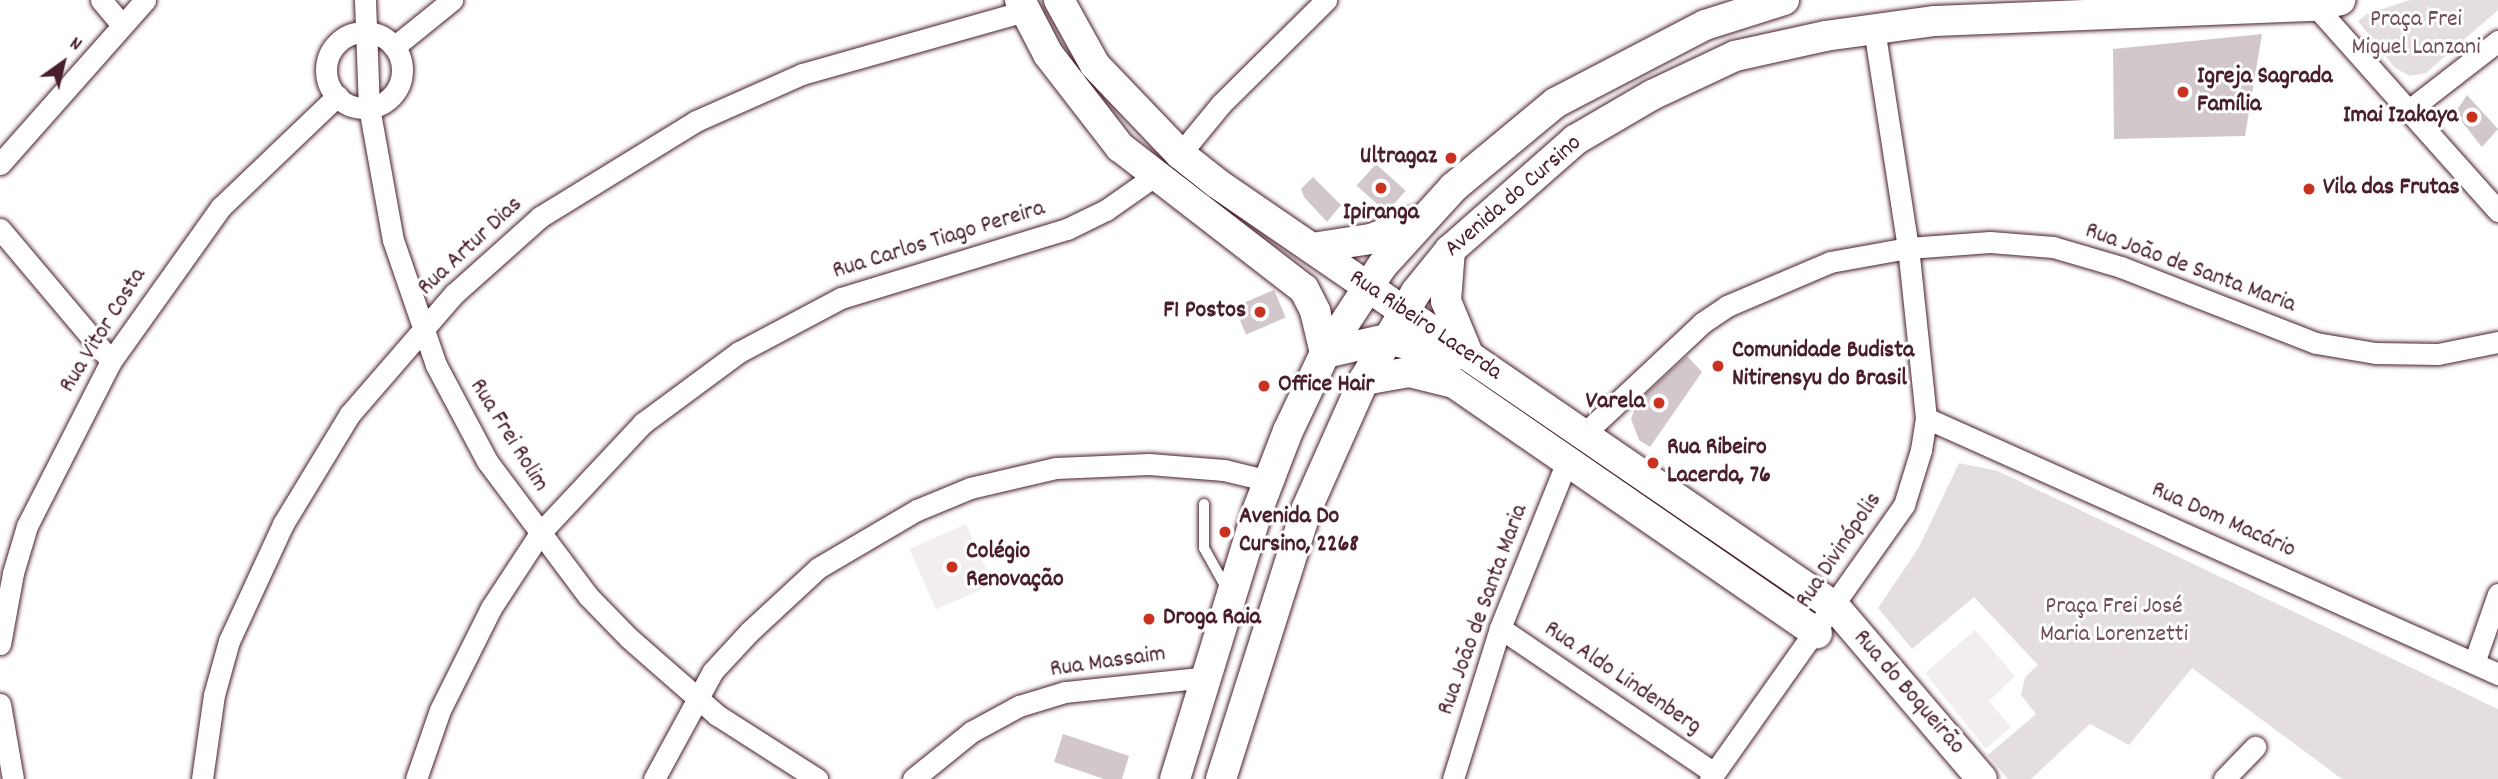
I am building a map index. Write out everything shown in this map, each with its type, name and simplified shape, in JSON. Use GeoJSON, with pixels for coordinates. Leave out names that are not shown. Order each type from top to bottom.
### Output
{"type":"FeatureCollection","features":[{"type":"Feature","properties":{"kind":"main road","name":"Rua Ribeiro Lacerda"},"geometry":{"type":"LineString","coordinates":[[1059,0],[1096,65],[1180,154],[1474,361],[1585,433],[1835,607]]}},
{"type":"Feature","properties":{"kind":"main road","name":"Avenida do Cursino"},"geometry":{"type":"LineString","coordinates":[[1175,779],[1269,481],[1325,353],[1367,285],[1421,220],[1555,103],[1705,25],[1784,0]]}},
{"type":"Feature","properties":{"kind":"main road","name":"Avenida do Cursino"},"geometry":{"type":"LineString","coordinates":[[1221,779],[1307,508],[1364,380],[1405,311],[1450,250],[1575,140],[1652,95],[1735,56],[1874,29],[1935,21],[2322,2]]}},
{"type":"Feature","properties":{"kind":"main road","name":"Rua Ribeiro Lacerda"},"geometry":{"type":"LineString","coordinates":[[1022,6],[1048,54],[1100,124],[1153,177],[1292,277],[1315,311],[1325,353]]}},
{"type":"Feature","properties":{"kind":"main road"},"geometry":{"type":"LineString","coordinates":[[1312,248],[1371,239],[1421,220]]}},
{"type":"Feature","properties":{"kind":"main road"},"geometry":{"type":"LineString","coordinates":[[1450,250],[1446,301],[1474,361]]}},
{"type":"Feature","properties":{"kind":"main road"},"geometry":{"type":"LineString","coordinates":[[1325,353],[1387,339],[1474,361]]}},
{"type":"Feature","properties":{"kind":"main road","name":"Rua Ribeiro Lacerda"},"geometry":{"type":"LineString","coordinates":[[1364,380],[1409,372],[1454,383],[1817,633]]}},
{"type":"Feature","properties":{"kind":"main road","name":"Rua do Boqueirão"},"geometry":{"type":"LineString","coordinates":[[1835,607],[1982,779]]}},
{"type":"Feature","properties":{"kind":"street"},"geometry":{"type":"LineString","coordinates":[[100,0],[122,25]]}},
{"type":"Feature","properties":{"kind":"street"},"geometry":{"type":"LineString","coordinates":[[0,164],[145,0]]}},
{"type":"Feature","properties":{"kind":"street","name":"Rua Frei Rolim"},"geometry":{"type":"LineString","coordinates":[[365,0],[364,32],[369,107],[393,240],[424,328],[459,412],[487,461],[588,596],[697,698],[817,779]]}},
{"type":"Feature","properties":{"kind":"street"},"geometry":{"type":"LineString","coordinates":[[394,47],[452,0]]}},
{"type":"Feature","properties":{"kind":"street"},"geometry":{"type":"LineString","coordinates":[[1180,154],[1221,104],[1326,0]]}},
{"type":"Feature","properties":{"kind":"street"},"geometry":{"type":"LineString","coordinates":[[2322,2],[2409,110],[2498,211]]}},
{"type":"Feature","properties":{"kind":"street","name":"Rua Artur Dias"},"geometry":{"type":"LineString","coordinates":[[202,779],[214,695],[229,641],[283,524],[350,414],[454,294],[540,217],[696,121],[802,74],[1022,6]]}},
{"type":"Feature","properties":{"kind":"street","name":"Rua Divinópolis"},"geometry":{"type":"LineString","coordinates":[[1712,776],[1817,633],[1903,505],[1926,418],[1908,248],[1874,29]]}},
{"type":"Feature","properties":{"kind":"street"},"geometry":{"type":"LineString","coordinates":[[364,32],[394,47],[402,71],[399,84],[382,103],[369,107],[346,103],[337,96],[330,86],[327,61],[340,40],[364,32]]}},
{"type":"Feature","properties":{"kind":"street"},"geometry":{"type":"LineString","coordinates":[[2409,110],[2498,41]]}},
{"type":"Feature","properties":{"kind":"street","name":"Rua Vitor Costa"},"geometry":{"type":"LineString","coordinates":[[0,644],[10,584],[27,526],[111,361],[221,207],[337,96]]}},
{"type":"Feature","properties":{"kind":"street","name":"Rua Carlos Tiago Pereira"},"geometry":{"type":"LineString","coordinates":[[416,779],[467,652],[540,533],[643,423],[739,352],[841,298],[1067,229],[1106,210],[1153,177]]}},
{"type":"Feature","properties":{"kind":"street"},"geometry":{"type":"LineString","coordinates":[[0,229],[111,361]]}},
{"type":"Feature","properties":{"kind":"street","name":"Rua João de Santa Maria"},"geometry":{"type":"LineString","coordinates":[[1585,433],[1692,332],[1727,306],[1830,262],[1908,248],[1990,242],[2053,247],[2121,267],[2316,343],[2339,347],[2438,354],[2498,342]]}},
{"type":"Feature","properties":{"kind":"street","name":"Rua Dom Macário"},"geometry":{"type":"LineString","coordinates":[[1926,418],[2498,674]]}},
{"type":"Feature","properties":{"kind":"street","name":"Rua João de Santa Maria"},"geometry":{"type":"LineString","coordinates":[[1453,779],[1500,628],[1568,459]]}},
{"type":"Feature","properties":{"kind":"street"},"geometry":{"type":"LineString","coordinates":[[654,779],[697,698],[748,632],[818,568],[874,531],[970,488],[1056,468],[1110,464],[1224,470],[1269,481]]}},
{"type":"Feature","properties":{"kind":"street"},"geometry":{"type":"LineString","coordinates":[[2474,663],[2498,594]]}},
{"type":"Feature","properties":{"kind":"street","name":"Rua Aldo Lindenberg"},"geometry":{"type":"LineString","coordinates":[[1500,628],[1712,776]]}},
{"type":"Feature","properties":{"kind":"street","name":"Rua Massaim"},"geometry":{"type":"LineString","coordinates":[[913,779],[971,732],[1019,706],[1065,692],[1208,677]]}},
{"type":"Feature","properties":{"kind":"street"},"geometry":{"type":"LineString","coordinates":[[0,704],[13,779]]}},
{"type":"Feature","properties":{"kind":"street"},"geometry":{"type":"LineString","coordinates":[[2224,779],[2255,747]]}},
{"type":"Feature","properties":{"kind":"lane"},"geometry":{"type":"LineString","coordinates":[[1204,505],[1204,548],[1232,596]]}},
{"type":"Feature","properties":{"kind":"shaded area","name":"Colégio Renovação"},"geometry":{"type":"Polygon","coordinates":[[[966,524],[993,584],[936,610],[909,549],[966,524]]]}},
{"type":"Feature","properties":{"kind":"shaded area"},"geometry":{"type":"Polygon","coordinates":[[[1975,630],[2015,676],[1989,701],[2011,727],[1986,749],[1925,673],[1975,630]]]}},
{"type":"Feature","properties":{"kind":"green space","name":"Praça Frei Miguel Lanzani"},"geometry":{"type":"Polygon","coordinates":[[[2410,0],[2498,0],[2498,10],[2426,73],[2410,76],[2395,68],[2358,21],[2367,14],[2410,0]]]}},
{"type":"Feature","properties":{"kind":"green space","name":"Praça Frei José Maria Lorenzetti"},"geometry":{"type":"Polygon","coordinates":[[[1959,463],[1998,471],[2498,709],[2498,779],[2342,779],[2192,668],[2129,745],[2090,724],[2031,779],[2008,779],[1988,755],[2036,714],[2021,695],[2025,677],[2038,665],[1974,597],[1912,649],[1878,608],[1919,547],[1959,463]]]}},
{"type":"Feature","properties":{"kind":"building","name":"Igreja Sagrada Família"},"geometry":{"type":"Polygon","coordinates":[[[2262,34],[2245,136],[2114,139],[2113,49],[2262,34]]]}},
{"type":"Feature","properties":{"kind":"building","name":"Imai Izakaya"},"geometry":{"type":"Polygon","coordinates":[[[2467,95],[2498,129],[2482,147],[2455,113],[2467,95]]]}},
{"type":"Feature","properties":{"kind":"building","name":"Ipiranga"},"geometry":{"type":"Polygon","coordinates":[[[1376,164],[1406,191],[1386,212],[1357,186],[1376,164]]]}},
{"type":"Feature","properties":{"kind":"building","name":"Ipiranga"},"geometry":{"type":"Polygon","coordinates":[[[1313,177],[1341,205],[1327,222],[1304,197],[1301,189],[1313,177]]]}},
{"type":"Feature","properties":{"kind":"building","name":"F1 Postos"},"geometry":{"type":"Polygon","coordinates":[[[1274,290],[1286,318],[1246,334],[1234,307],[1274,290]]]}},
{"type":"Feature","properties":{"kind":"building","name":"Varela"},"geometry":{"type":"Polygon","coordinates":[[[1687,356],[1702,372],[1650,447],[1639,440],[1631,419],[1637,402],[1687,356]]]}},
{"type":"Feature","properties":{"kind":"building"},"geometry":{"type":"Polygon","coordinates":[[[1063,734],[1129,756],[1122,779],[1104,779],[1054,762],[1063,734]]]}},
{"type":"Feature","properties":{"kind":"place","name":"Igreja Sagrada Família"},"geometry":{"type":"Point","coordinates":[2183,92]}},
{"type":"Feature","properties":{"kind":"place","name":"Imai Izakaya"},"geometry":{"type":"Point","coordinates":[2472,117]}},
{"type":"Feature","properties":{"kind":"place","name":"Ultragaz"},"geometry":{"type":"Point","coordinates":[1451,158]}},
{"type":"Feature","properties":{"kind":"place","name":"Ipiranga"},"geometry":{"type":"Point","coordinates":[1381,188]}},
{"type":"Feature","properties":{"kind":"place","name":"Vila das Frutas"},"geometry":{"type":"Point","coordinates":[2309,189]}},
{"type":"Feature","properties":{"kind":"place","name":"F1 Postos"},"geometry":{"type":"Point","coordinates":[1260,312]}},
{"type":"Feature","properties":{"kind":"place","name":"Comunidade Budista Nitirensyu do Brasil"},"geometry":{"type":"Point","coordinates":[1718,366]}},
{"type":"Feature","properties":{"kind":"place","name":"Office Hair"},"geometry":{"type":"Point","coordinates":[1264,386]}},
{"type":"Feature","properties":{"kind":"place","name":"Varela"},"geometry":{"type":"Point","coordinates":[1659,403]}},
{"type":"Feature","properties":{"kind":"place","name":"Rua Ribeiro Lacerda, 76"},"geometry":{"type":"Point","coordinates":[1653,463]}},
{"type":"Feature","properties":{"kind":"place","name":"Avenida Do Cursino, 2268"},"geometry":{"type":"Point","coordinates":[1225,532]}},
{"type":"Feature","properties":{"kind":"place","name":"Colégio Renovação"},"geometry":{"type":"Point","coordinates":[952,567]}},
{"type":"Feature","properties":{"kind":"place","name":"Droga Raia"},"geometry":{"type":"Point","coordinates":[1149,619]}}]}
